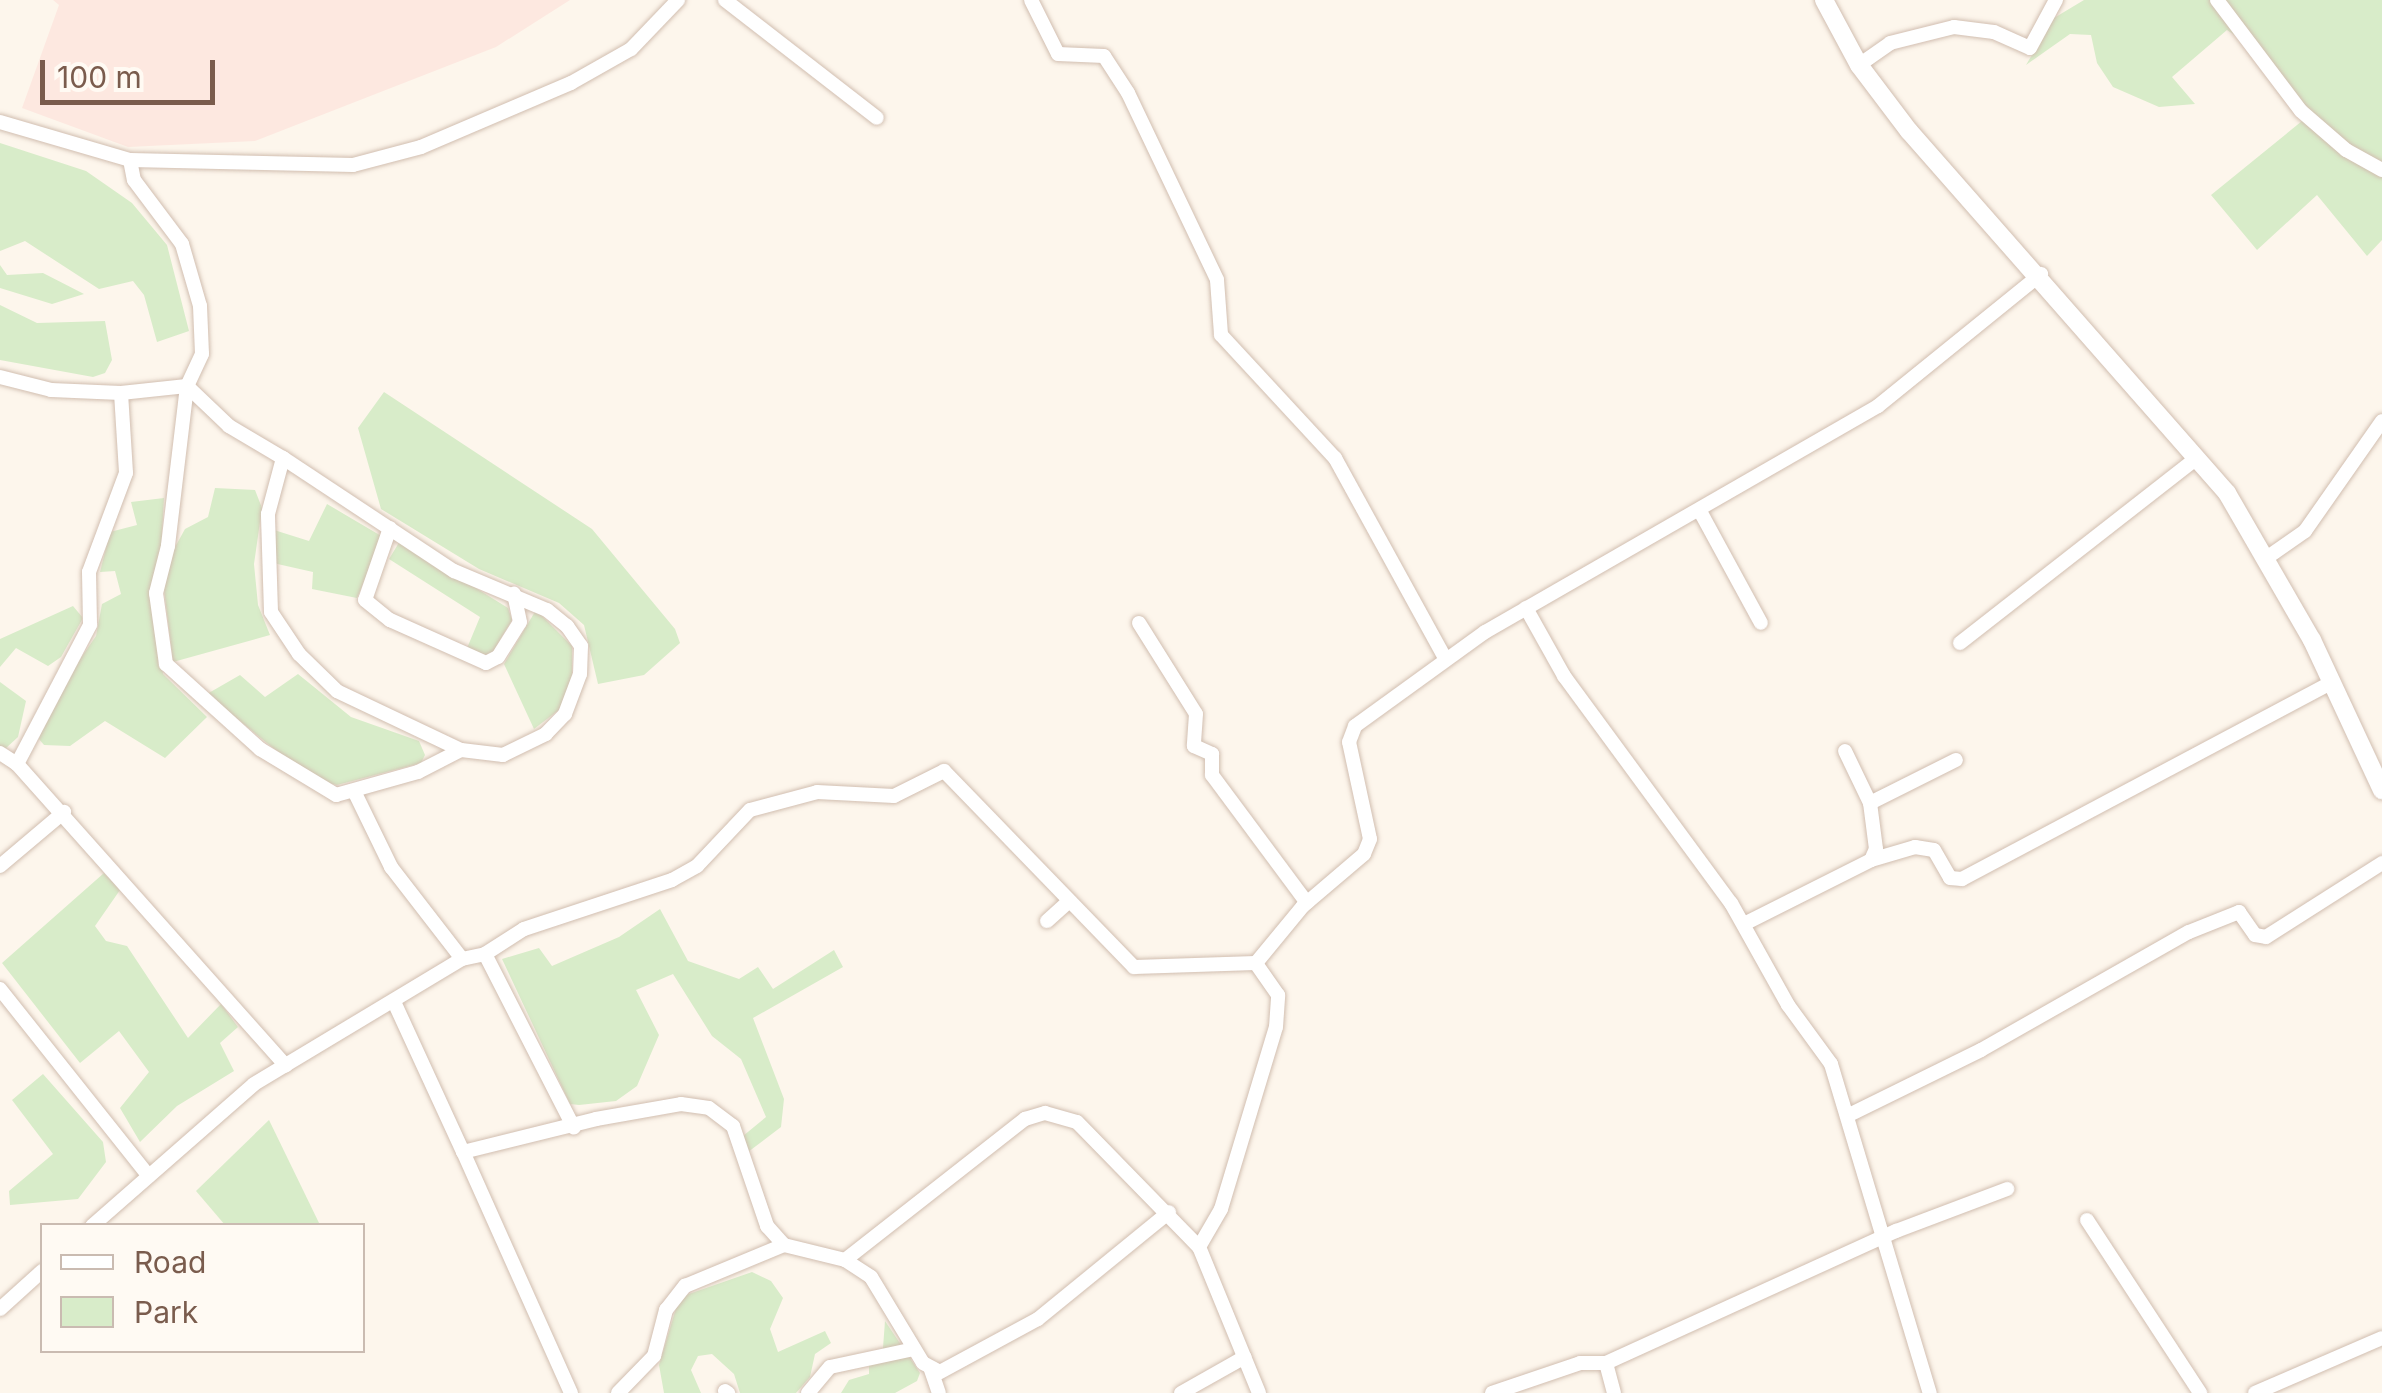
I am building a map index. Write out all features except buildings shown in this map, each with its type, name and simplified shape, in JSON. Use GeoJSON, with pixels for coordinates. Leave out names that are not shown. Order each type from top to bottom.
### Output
{"type":"FeatureCollection","features":[{"type":"Feature","properties":{"kind":"street"},"geometry":{"type":"LineString","coordinates":[[0,122],[130,160],[353,165],[421,147],[631,50],[678,0]]}},
{"type":"Feature","properties":{"kind":"street"},"geometry":{"type":"LineString","coordinates":[[724,0],[878,118]]}},
{"type":"Feature","properties":{"kind":"street"},"geometry":{"type":"LineString","coordinates":[[1032,0],[1058,54],[1104,56],[1128,94],[1217,280],[1221,335],[1336,458],[1446,658]]}},
{"type":"Feature","properties":{"kind":"street"},"geometry":{"type":"LineString","coordinates":[[1824,0],[1859,65],[1909,130],[2041,274],[2198,458],[2265,559],[2332,682],[2382,790]]}},
{"type":"Feature","properties":{"kind":"street"},"geometry":{"type":"LineString","coordinates":[[1859,65],[1890,44],[1954,27],[1994,32],[2030,48],[2056,0]]}},
{"type":"Feature","properties":{"kind":"street"},"geometry":{"type":"LineString","coordinates":[[2217,0],[2301,110],[2346,150],[2382,170]]}},
{"type":"Feature","properties":{"kind":"street"},"geometry":{"type":"LineString","coordinates":[[130,160],[134,180],[182,244],[200,306],[202,354],[187,386],[168,546],[156,593],[166,664],[260,749],[313,787],[336,795],[461,750]]}},
{"type":"Feature","properties":{"kind":"street"},"geometry":{"type":"LineString","coordinates":[[95,1223],[254,1084],[395,1004],[462,959],[485,954],[524,929],[672,880],[697,866],[750,810],[817,792],[894,796],[944,772],[1067,903],[1134,967],[1256,962],[1307,902],[1351,868],[1370,839],[1350,734],[1446,658],[1526,608],[1701,513],[1878,406],[2041,274]]}},
{"type":"Feature","properties":{"kind":"street"},"geometry":{"type":"LineString","coordinates":[[0,376],[51,390],[122,394],[187,386],[230,426],[283,458],[454,572],[514,594],[567,626],[581,646],[580,674],[565,714],[546,734],[502,755],[461,750],[337,690],[299,654],[271,612],[268,514],[283,458]]}},
{"type":"Feature","properties":{"kind":"street"},"geometry":{"type":"LineString","coordinates":[[17,764],[40,709],[90,625],[89,572],[126,474],[122,394]]}},
{"type":"Feature","properties":{"kind":"street"},"geometry":{"type":"LineString","coordinates":[[2265,559],[2305,531],[2382,421]]}},
{"type":"Feature","properties":{"kind":"street"},"geometry":{"type":"LineString","coordinates":[[1960,643],[2198,458]]}},
{"type":"Feature","properties":{"kind":"street"},"geometry":{"type":"LineString","coordinates":[[1701,513],[1761,623]]}},
{"type":"Feature","properties":{"kind":"street"},"geometry":{"type":"LineString","coordinates":[[390,528],[365,600],[390,620],[486,663],[498,657],[520,622],[514,594]]}},
{"type":"Feature","properties":{"kind":"street"},"geometry":{"type":"LineString","coordinates":[[1526,608],[1616,751],[1744,924],[1796,1018],[1831,1064],[1930,1393]]}},
{"type":"Feature","properties":{"kind":"street"},"geometry":{"type":"LineString","coordinates":[[1139,623],[1196,714],[1194,746],[1212,754],[1212,775],[1307,902]]}},
{"type":"Feature","properties":{"kind":"street"},"geometry":{"type":"LineString","coordinates":[[1744,924],[1871,860],[1925,846],[1950,878],[1962,879],[2332,682]]}},
{"type":"Feature","properties":{"kind":"street"},"geometry":{"type":"LineString","coordinates":[[1845,750],[1870,803],[1876,850],[1871,860]]}},
{"type":"Feature","properties":{"kind":"street"},"geometry":{"type":"LineString","coordinates":[[0,752],[64,812],[286,1066]]}},
{"type":"Feature","properties":{"kind":"street"},"geometry":{"type":"LineString","coordinates":[[1870,803],[1956,760]]}},
{"type":"Feature","properties":{"kind":"street"},"geometry":{"type":"LineString","coordinates":[[354,791],[390,867],[462,959]]}},
{"type":"Feature","properties":{"kind":"street"},"geometry":{"type":"LineString","coordinates":[[0,866],[64,812]]}},
{"type":"Feature","properties":{"kind":"street"},"geometry":{"type":"LineString","coordinates":[[1849,1115],[1981,1050],[2189,932],[2239,912],[2254,935],[2266,937],[2382,863]]}},
{"type":"Feature","properties":{"kind":"street"},"geometry":{"type":"LineString","coordinates":[[1046,921],[1067,903]]}},
{"type":"Feature","properties":{"kind":"street"},"geometry":{"type":"LineString","coordinates":[[485,954],[574,1128]]}},
{"type":"Feature","properties":{"kind":"street"},"geometry":{"type":"LineString","coordinates":[[1199,1247],[1221,1209],[1276,1027],[1278,995],[1256,962]]}},
{"type":"Feature","properties":{"kind":"street"},"geometry":{"type":"LineString","coordinates":[[0,989],[149,1176]]}},
{"type":"Feature","properties":{"kind":"street"},"geometry":{"type":"LineString","coordinates":[[395,1004],[571,1393]]}},
{"type":"Feature","properties":{"kind":"street"},"geometry":{"type":"LineString","coordinates":[[463,1152],[681,1104],[709,1108],[733,1126],[767,1226],[784,1245],[846,1260],[883,1292],[914,1349],[931,1370],[939,1393]]}},
{"type":"Feature","properties":{"kind":"street"},"geometry":{"type":"LineString","coordinates":[[846,1260],[1014,1127],[1044,1114],[1077,1122],[1199,1247],[1259,1393]]}},
{"type":"Feature","properties":{"kind":"street"},"geometry":{"type":"LineString","coordinates":[[1492,1393],[1580,1363],[1606,1363],[2007,1189]]}},
{"type":"Feature","properties":{"kind":"street"},"geometry":{"type":"LineString","coordinates":[[931,1370],[952,1370],[1038,1318],[1169,1212]]}},
{"type":"Feature","properties":{"kind":"street"},"geometry":{"type":"LineString","coordinates":[[2086,1220],[2200,1393]]}},
{"type":"Feature","properties":{"kind":"street"},"geometry":{"type":"LineString","coordinates":[[618,1393],[654,1356],[666,1310],[685,1286],[784,1245]]}},
{"type":"Feature","properties":{"kind":"street"},"geometry":{"type":"LineString","coordinates":[[0,1309],[40,1273]]}},
{"type":"Feature","properties":{"kind":"street"},"geometry":{"type":"LineString","coordinates":[[2255,1393],[2382,1338]]}},
{"type":"Feature","properties":{"kind":"street"},"geometry":{"type":"LineString","coordinates":[[808,1393],[830,1367],[914,1349]]}},
{"type":"Feature","properties":{"kind":"street"},"geometry":{"type":"LineString","coordinates":[[1182,1393],[1245,1357]]}},
{"type":"Feature","properties":{"kind":"street"},"geometry":{"type":"LineString","coordinates":[[1606,1363],[1614,1393]]}},
{"type":"Feature","properties":{"kind":"shaded area"},"geometry":{"type":"Polygon","coordinates":[[[53,0],[570,0],[496,47],[255,141],[128,147],[22,108],[59,5],[53,0]]]}},
{"type":"Feature","properties":{"kind":"green space"},"geometry":{"type":"Polygon","coordinates":[[[2084,0],[2382,0],[2382,240],[2367,256],[2317,195],[2257,250],[2211,195],[2302,121],[2307,109],[2268,58],[2227,30],[2172,77],[2195,104],[2159,107],[2113,87],[2097,63],[2091,35],[2070,34],[2026,65],[2054,18],[2084,0]]]}},
{"type":"Feature","properties":{"kind":"green space"},"geometry":{"type":"Polygon","coordinates":[[[0,143],[86,171],[132,203],[167,245],[189,331],[157,342],[144,295],[133,281],[99,289],[25,241],[0,251],[0,143]]]}},
{"type":"Feature","properties":{"kind":"green space"},"geometry":{"type":"Polygon","coordinates":[[[0,265],[7,275],[43,273],[84,294],[52,304],[0,288],[0,265]]]}},
{"type":"Feature","properties":{"kind":"green space"},"geometry":{"type":"Polygon","coordinates":[[[0,305],[37,323],[105,321],[112,360],[105,373],[93,377],[0,360],[0,305]]]}},
{"type":"Feature","properties":{"kind":"green space"},"geometry":{"type":"Polygon","coordinates":[[[384,392],[592,529],[675,629],[680,643],[644,675],[598,684],[584,625],[559,603],[479,569],[381,509],[358,428],[384,392]]]}},
{"type":"Feature","properties":{"kind":"green space"},"geometry":{"type":"Polygon","coordinates":[[[215,488],[255,490],[262,508],[254,564],[258,605],[270,635],[173,662],[164,589],[174,549],[185,529],[208,517],[215,488]]]}},
{"type":"Feature","properties":{"kind":"green space"},"geometry":{"type":"Polygon","coordinates":[[[164,498],[157,624],[163,674],[207,717],[165,758],[105,721],[70,746],[44,745],[39,739],[48,706],[96,636],[102,604],[121,594],[115,571],[100,572],[110,532],[137,525],[131,502],[164,498]]]}},
{"type":"Feature","properties":{"kind":"green space"},"geometry":{"type":"Polygon","coordinates":[[[327,504],[383,537],[357,598],[312,589],[313,572],[273,563],[274,530],[309,541],[327,504]]]}},
{"type":"Feature","properties":{"kind":"green space"},"geometry":{"type":"Polygon","coordinates":[[[400,541],[508,608],[512,620],[491,655],[465,653],[480,617],[389,559],[400,541]]]}},
{"type":"Feature","properties":{"kind":"green space"},"geometry":{"type":"Polygon","coordinates":[[[73,606],[83,618],[61,657],[48,666],[16,648],[0,667],[0,639],[73,606]]]}},
{"type":"Feature","properties":{"kind":"green space"},"geometry":{"type":"Polygon","coordinates":[[[536,610],[572,646],[572,675],[560,709],[534,729],[504,664],[536,610]]]}},
{"type":"Feature","properties":{"kind":"green space"},"geometry":{"type":"Polygon","coordinates":[[[298,674],[351,717],[419,741],[425,755],[421,763],[337,785],[311,779],[207,694],[240,675],[265,697],[298,674]]]}},
{"type":"Feature","properties":{"kind":"green space"},"geometry":{"type":"Polygon","coordinates":[[[0,682],[26,701],[18,737],[5,749],[0,746],[0,682]]]}},
{"type":"Feature","properties":{"kind":"green space"},"geometry":{"type":"Polygon","coordinates":[[[104,873],[120,890],[95,926],[106,941],[127,946],[188,1038],[221,1004],[238,1027],[220,1043],[234,1071],[177,1106],[140,1142],[120,1108],[149,1072],[119,1031],[80,1063],[2,963],[104,873]]]}},
{"type":"Feature","properties":{"kind":"green space"},"geometry":{"type":"Polygon","coordinates":[[[660,909],[688,961],[739,979],[758,967],[773,989],[834,950],[843,967],[753,1018],[784,1099],[781,1127],[748,1152],[743,1136],[766,1117],[741,1059],[712,1036],[673,974],[636,990],[659,1035],[637,1086],[616,1101],[579,1105],[570,1104],[502,959],[539,948],[552,966],[619,937],[660,909]]]}},
{"type":"Feature","properties":{"kind":"green space"},"geometry":{"type":"Polygon","coordinates":[[[43,1074],[103,1142],[106,1162],[78,1199],[10,1205],[9,1191],[53,1154],[12,1100],[43,1074]]]}},
{"type":"Feature","properties":{"kind":"green space"},"geometry":{"type":"Polygon","coordinates":[[[269,1120],[319,1223],[223,1223],[196,1191],[269,1120]]]}},
{"type":"Feature","properties":{"kind":"green space"},"geometry":{"type":"Polygon","coordinates":[[[752,1272],[771,1281],[783,1298],[770,1329],[778,1352],[825,1331],[831,1343],[815,1354],[810,1377],[796,1393],[740,1393],[734,1374],[712,1354],[698,1356],[691,1370],[701,1393],[664,1393],[659,1365],[677,1305],[686,1295],[752,1272]]]}},
{"type":"Feature","properties":{"kind":"green space"},"geometry":{"type":"Polygon","coordinates":[[[885,1321],[920,1373],[917,1381],[895,1393],[841,1393],[849,1380],[869,1374],[869,1364],[882,1361],[885,1321]]]}}]}
